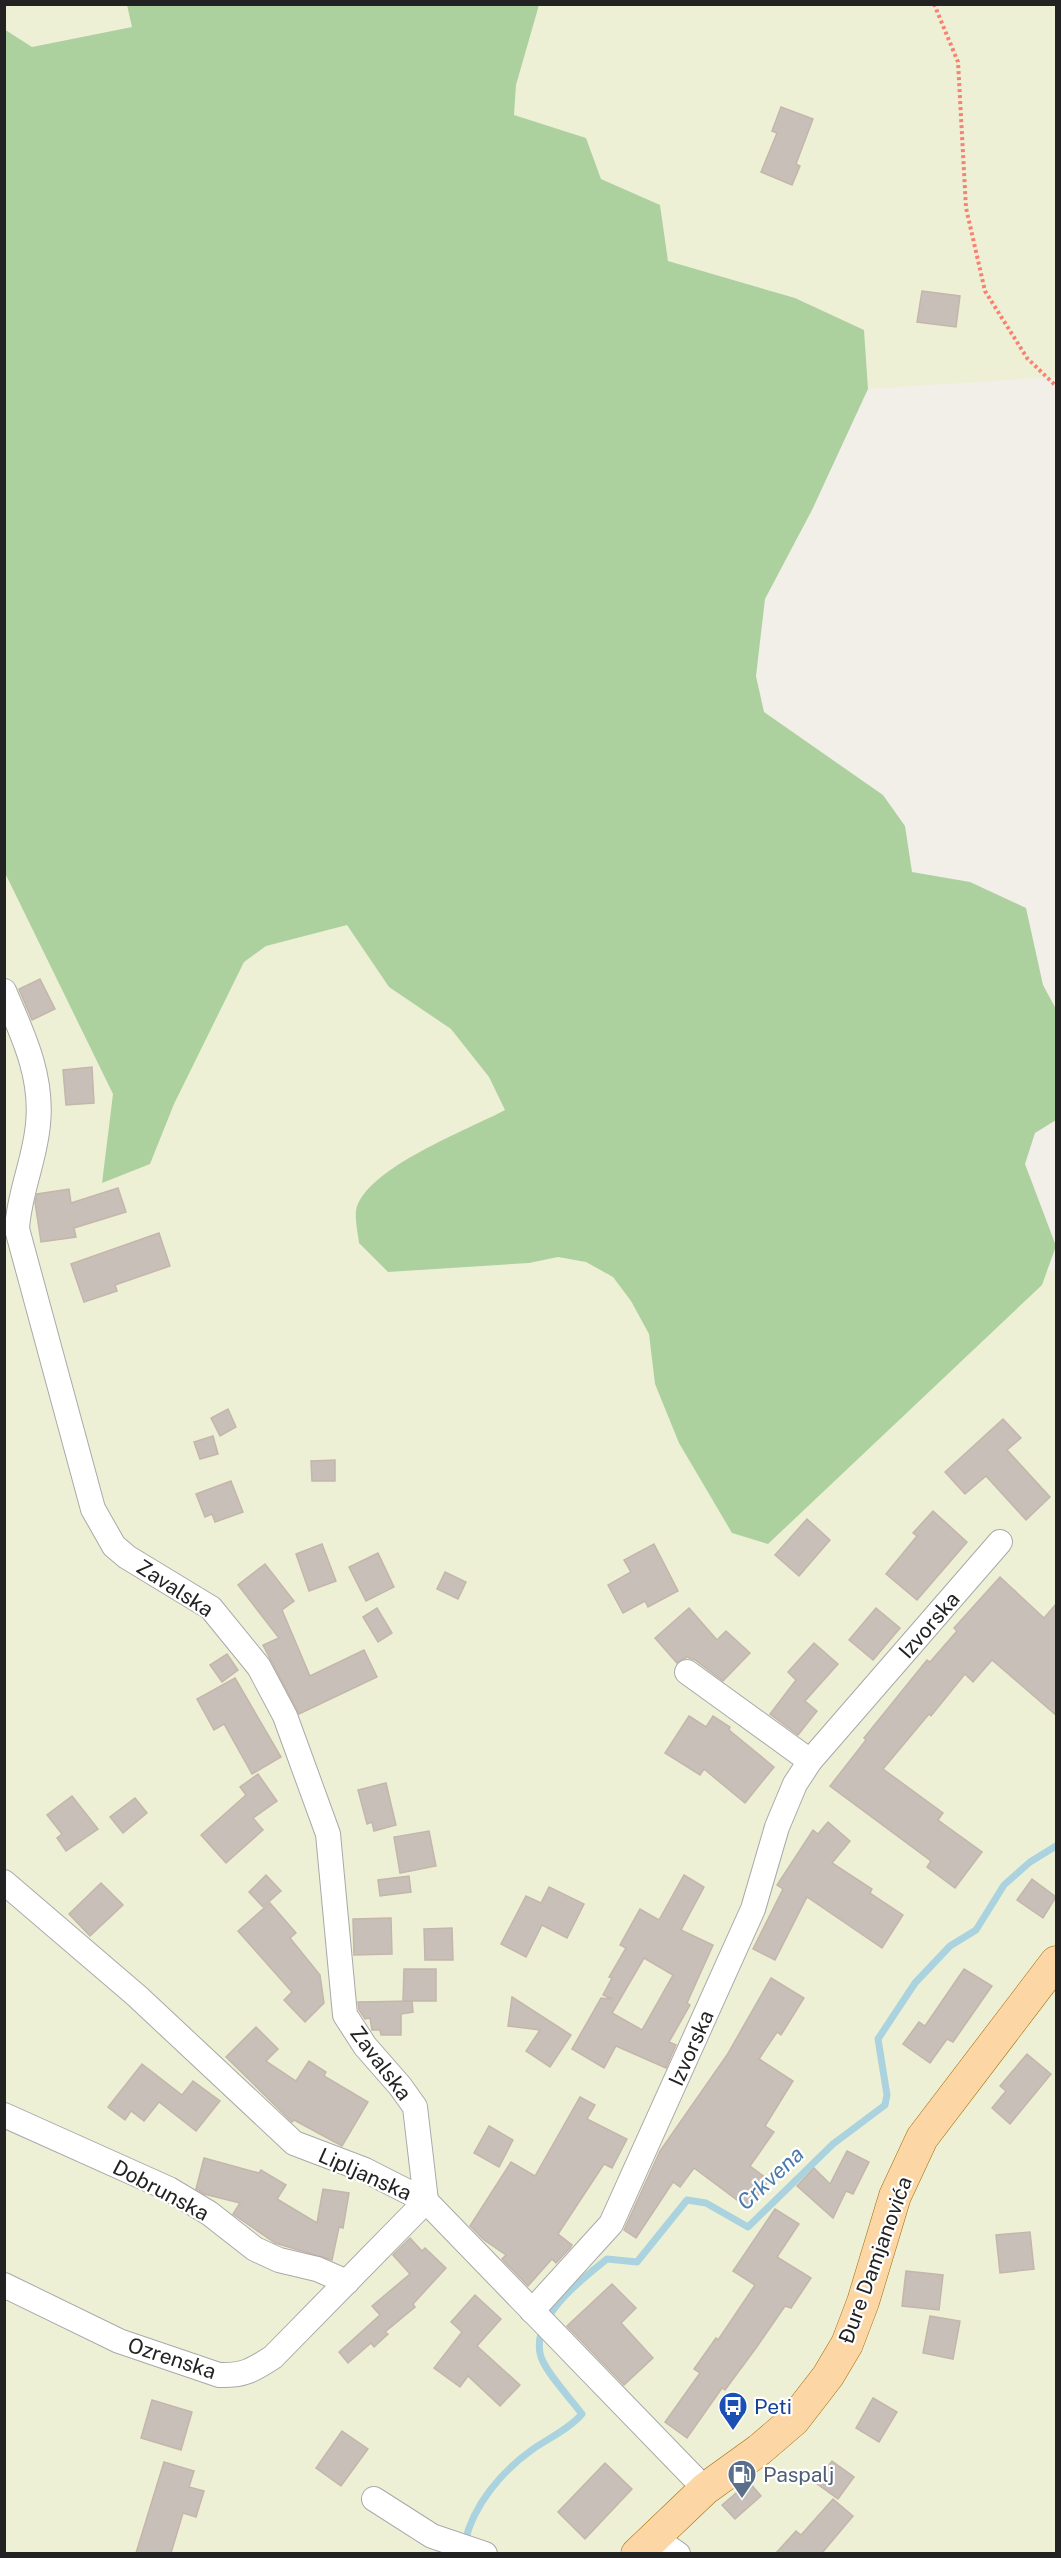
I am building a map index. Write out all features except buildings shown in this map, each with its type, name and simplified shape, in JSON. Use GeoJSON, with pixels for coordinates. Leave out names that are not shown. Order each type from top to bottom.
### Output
{"type":"FeatureCollection","features":[{"type":"Feature","properties":{"kind":"main road","name":"Đure Damjanovića"},"geometry":{"type":"LineString","coordinates":[[656,2548],[705,2488],[759,2450],[794,2420],[828,2376],[847,2344],[863,2302],[895,2196],[922,2138],[1056,1962]]}},
{"type":"Feature","properties":{"kind":"street","name":"Zavalska"},"geometry":{"type":"LineString","coordinates":[[4,991],[27,1045],[38,1079],[39,1096],[38,1125],[19,1203],[17,1228],[93,1509],[114,1546],[127,1557],[211,1608],[259,1667],[285,1716],[328,1834],[345,2014],[365,2046],[400,2085],[415,2108],[426,2201]]}},
{"type":"Feature","properties":{"kind":"street","name":"Izvorska"},"geometry":{"type":"LineString","coordinates":[[535,2314],[611,2224],[753,1909],[777,1827],[795,1784],[810,1761],[1000,1542]]}},
{"type":"Feature","properties":{"kind":"street"},"geometry":{"type":"LineString","coordinates":[[687,1672],[810,1761]]}},
{"type":"Feature","properties":{"kind":"street","name":"Lipljanska"},"geometry":{"type":"LineString","coordinates":[[4,1882],[137,1996],[294,2143],[365,2170],[426,2201],[705,2488]]}},
{"type":"Feature","properties":{"kind":"street","name":"Dobrunska"},"geometry":{"type":"LineString","coordinates":[[4,2115],[169,2189],[209,2213],[255,2249],[279,2260],[317,2269],[347,2282]]}},
{"type":"Feature","properties":{"kind":"street","name":"Ozrenska"},"geometry":{"type":"LineString","coordinates":[[4,2285],[119,2341],[219,2375],[234,2376],[248,2373],[273,2357],[426,2201]]}},
{"type":"Feature","properties":{"kind":"street"},"geometry":{"type":"LineString","coordinates":[[374,2499],[412,2525],[470,2549]]}},
{"type":"Feature","properties":{"kind":"path"},"geometry":{"type":"LineString","coordinates":[[934,4],[958,62],[966,208],[985,291],[1027,358],[1056,386]]}},
{"type":"Feature","properties":{"kind":"green space"},"geometry":{"type":"Polygon","coordinates":[[[4,5],[127,5],[132,27],[32,47],[5,29],[4,5]]]}},
{"type":"Feature","properties":{"kind":"green space"},"geometry":{"type":"Polygon","coordinates":[[[127,5],[539,5],[516,85],[514,115],[586,138],[601,179],[660,205],[668,261],[795,298],[864,330],[868,389],[812,510],[765,599],[756,676],[764,712],[883,795],[905,826],[912,872],[970,882],[1026,908],[1043,985],[1056,1009],[1056,1120],[1035,1133],[1025,1164],[1056,1246],[1042,1285],[768,1544],[732,1533],[679,1443],[655,1384],[649,1334],[631,1301],[613,1277],[586,1262],[558,1257],[529,1263],[388,1272],[359,1243],[356,1211],[363,1195],[377,1180],[420,1152],[505,1110],[489,1077],[451,1029],[389,987],[347,925],[266,946],[244,962],[174,1104],[150,1164],[102,1183],[113,1094],[5,873],[4,29],[32,47],[132,27],[127,5]]]}},
{"type":"Feature","properties":{"kind":"green space"},"geometry":{"type":"Polygon","coordinates":[[[539,5],[1056,5],[1056,377],[868,389],[864,330],[795,298],[668,261],[660,205],[601,179],[586,138],[514,115],[516,85],[539,5]]]}},
{"type":"Feature","properties":{"kind":"green space"},"geometry":{"type":"Polygon","coordinates":[[[4,538],[999,1278],[1056,1270],[1056,2553],[5,2553],[4,538]]]}},
{"type":"Feature","properties":{"kind":"waterway","name":"Crkvena"},"geometry":{"type":"LineString","coordinates":[[465,2542],[482,2502],[500,2478],[533,2449],[565,2429],[582,2414],[554,2379],[541,2357],[539,2343],[543,2328],[560,2301],[584,2277],[607,2259],[637,2262],[687,2200],[706,2203],[748,2227],[833,2144],[885,2105],[887,2095],[878,2039],[915,1983],[950,1946],[976,1930],[1004,1885],[1030,1862],[1056,1846]]}},
{"type":"Feature","properties":{"kind":"place","name":"Peti"},"geometry":{"type":"Point","coordinates":[733,2432]}},
{"type":"Feature","properties":{"kind":"place","name":"Paspalj"},"geometry":{"type":"Point","coordinates":[742,2500]}}]}
